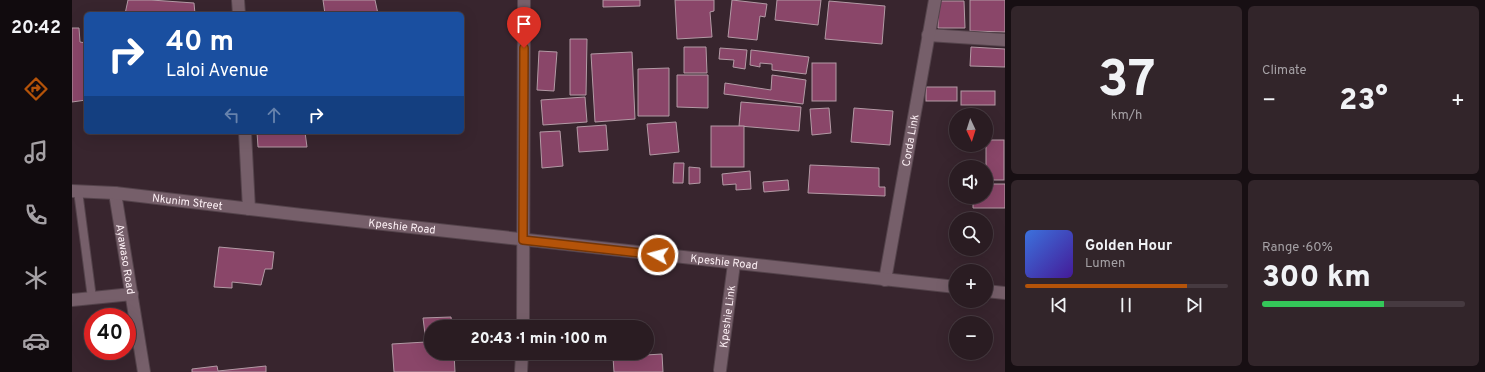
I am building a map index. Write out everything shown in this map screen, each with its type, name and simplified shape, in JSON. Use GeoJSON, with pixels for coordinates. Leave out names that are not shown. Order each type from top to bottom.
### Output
{"type":"FeatureCollection","features":[{"type":"Feature","properties":{"kind":"street"},"geometry":{"type":"LineString","coordinates":[[238,0],[239,12]]}},
{"type":"Feature","properties":{"kind":"street"},"geometry":{"type":"LineString","coordinates":[[523,320],[524,0]]}},
{"type":"Feature","properties":{"kind":"street","name":"Corda Link"},"geometry":{"type":"LineString","coordinates":[[885,280],[935,0]]}},
{"type":"Feature","properties":{"kind":"street"},"geometry":{"type":"LineString","coordinates":[[928,35],[1005,40]]}},
{"type":"Feature","properties":{"kind":"street"},"geometry":{"type":"LineString","coordinates":[[245,134],[249,209]]}},
{"type":"Feature","properties":{"kind":"street","name":"Nkunim Street"},"geometry":{"type":"LineString","coordinates":[[75,191],[115,193],[302,215]]}},
{"type":"Feature","properties":{"kind":"street","name":"Ayawaso Road"},"geometry":{"type":"LineString","coordinates":[[115,193],[144,372]]}},
{"type":"Feature","properties":{"kind":"street","name":"Kpeshie Road"},"geometry":{"type":"LineString","coordinates":[[302,215],[949,287]]}},
{"type":"Feature","properties":{"kind":"street","name":"Kpeshie Link"},"geometry":{"type":"LineString","coordinates":[[720,370],[734,264]]}},
{"type":"Feature","properties":{"kind":"street"},"geometry":{"type":"LineString","coordinates":[[993,292],[1005,293]]}},
{"type":"Feature","properties":{"kind":"street"},"geometry":{"type":"LineString","coordinates":[[72,300],[132,294]]}},
{"type":"Feature","properties":{"kind":"street"},"geometry":{"type":"LineString","coordinates":[[521,372],[522,360]]}},
{"type":"Feature","properties":{"kind":"lane"},"geometry":{"type":"LineString","coordinates":[[75,191],[92,298]]}},
{"type":"Feature","properties":{"kind":"building"},"geometry":{"type":"Polygon","coordinates":[[[128,0],[151,0],[194,3],[195,12],[125,12],[128,0]]]}},
{"type":"Feature","properties":{"kind":"building"},"geometry":{"type":"Polygon","coordinates":[[[323,0],[375,0],[378,12],[325,12],[323,0]]]}},
{"type":"Feature","properties":{"kind":"building"},"geometry":{"type":"Polygon","coordinates":[[[603,0],[640,0],[640,6],[603,7],[603,0]]]}},
{"type":"Feature","properties":{"kind":"building"},"geometry":{"type":"Polygon","coordinates":[[[675,0],[714,0],[714,11],[710,12],[712,37],[677,39],[675,0]]]}},
{"type":"Feature","properties":{"kind":"building"},"geometry":{"type":"Polygon","coordinates":[[[732,0],[767,4],[765,17],[760,16],[757,40],[728,37],[732,0]]]}},
{"type":"Feature","properties":{"kind":"building"},"geometry":{"type":"Polygon","coordinates":[[[777,0],[821,0],[818,25],[775,20],[777,0]]]}},
{"type":"Feature","properties":{"kind":"building"},"geometry":{"type":"Polygon","coordinates":[[[970,0],[1005,0],[1005,32],[970,31],[970,0]]]}},
{"type":"Feature","properties":{"kind":"building"},"geometry":{"type":"Polygon","coordinates":[[[829,1],[885,6],[882,44],[825,39],[829,1]]]}},
{"type":"Feature","properties":{"kind":"building"},"geometry":{"type":"Polygon","coordinates":[[[938,1],[964,1],[965,28],[938,28],[938,1]]]}},
{"type":"Feature","properties":{"kind":"building"},"geometry":{"type":"Polygon","coordinates":[[[72,28],[79,28],[80,42],[84,43],[84,100],[72,102],[72,28]]]}},
{"type":"Feature","properties":{"kind":"building"},"geometry":{"type":"Polygon","coordinates":[[[570,39],[587,39],[586,95],[570,95],[570,39]]]}},
{"type":"Feature","properties":{"kind":"building"},"geometry":{"type":"Polygon","coordinates":[[[684,47],[706,47],[707,73],[684,73],[684,47]]]}},
{"type":"Feature","properties":{"kind":"building"},"geometry":{"type":"Polygon","coordinates":[[[971,47],[1005,49],[1005,67],[970,66],[971,47]]]}},
{"type":"Feature","properties":{"kind":"building"},"geometry":{"type":"Polygon","coordinates":[[[720,48],[747,50],[745,69],[733,67],[734,60],[719,59],[720,48]]]}},
{"type":"Feature","properties":{"kind":"building"},"geometry":{"type":"Polygon","coordinates":[[[751,50],[809,57],[806,74],[772,70],[772,64],[760,63],[760,67],[750,65],[751,50]]]}},
{"type":"Feature","properties":{"kind":"building"},"geometry":{"type":"Polygon","coordinates":[[[539,51],[557,52],[554,91],[537,90],[539,51]]]}},
{"type":"Feature","properties":{"kind":"building"},"geometry":{"type":"Polygon","coordinates":[[[632,52],[635,119],[595,122],[591,54],[632,52]]]}},
{"type":"Feature","properties":{"kind":"building"},"geometry":{"type":"Polygon","coordinates":[[[812,63],[836,63],[836,101],[812,101],[812,63]]]}},
{"type":"Feature","properties":{"kind":"building"},"geometry":{"type":"Polygon","coordinates":[[[669,68],[669,116],[638,116],[638,69],[669,68]]]}},
{"type":"Feature","properties":{"kind":"building"},"geometry":{"type":"Polygon","coordinates":[[[677,75],[708,75],[708,108],[677,107],[677,75]]]}},
{"type":"Feature","properties":{"kind":"building"},"geometry":{"type":"Polygon","coordinates":[[[772,75],[806,80],[803,104],[724,94],[725,83],[771,90],[772,75]]]}},
{"type":"Feature","properties":{"kind":"building"},"geometry":{"type":"Polygon","coordinates":[[[926,87],[957,87],[957,101],[926,101],[926,87]]]}},
{"type":"Feature","properties":{"kind":"building"},"geometry":{"type":"Polygon","coordinates":[[[961,91],[995,91],[995,105],[961,105],[961,91]]]}},
{"type":"Feature","properties":{"kind":"building"},"geometry":{"type":"Polygon","coordinates":[[[585,97],[587,122],[543,125],[541,100],[585,97]]]}},
{"type":"Feature","properties":{"kind":"building"},"geometry":{"type":"Polygon","coordinates":[[[741,102],[801,107],[799,131],[739,126],[741,102]]]}},
{"type":"Feature","properties":{"kind":"building"},"geometry":{"type":"Polygon","coordinates":[[[829,108],[831,133],[812,135],[810,109],[829,108]]]}},
{"type":"Feature","properties":{"kind":"building"},"geometry":{"type":"Polygon","coordinates":[[[854,108],[893,111],[890,145],[851,142],[854,108]]]}},
{"type":"Feature","properties":{"kind":"building"},"geometry":{"type":"Polygon","coordinates":[[[676,122],[679,152],[650,155],[647,124],[676,122]]]}},
{"type":"Feature","properties":{"kind":"building"},"geometry":{"type":"Polygon","coordinates":[[[606,125],[608,150],[579,152],[577,127],[606,125]]]}},
{"type":"Feature","properties":{"kind":"building"},"geometry":{"type":"Polygon","coordinates":[[[711,126],[744,126],[744,167],[711,167],[711,126]]]}},
{"type":"Feature","properties":{"kind":"building"},"geometry":{"type":"Polygon","coordinates":[[[560,131],[563,166],[542,168],[540,132],[560,131]]]}},
{"type":"Feature","properties":{"kind":"building"},"geometry":{"type":"Polygon","coordinates":[[[257,134],[305,134],[307,147],[258,147],[257,134]]]}},
{"type":"Feature","properties":{"kind":"building"},"geometry":{"type":"Polygon","coordinates":[[[993,140],[1004,140],[1004,180],[993,180],[993,160],[986,160],[986,152],[993,152],[993,140]]]}},
{"type":"Feature","properties":{"kind":"building"},"geometry":{"type":"Polygon","coordinates":[[[674,163],[684,163],[683,183],[673,183],[674,163]]]}},
{"type":"Feature","properties":{"kind":"building"},"geometry":{"type":"Polygon","coordinates":[[[810,165],[879,168],[879,187],[885,187],[885,196],[808,193],[810,165]]]}},
{"type":"Feature","properties":{"kind":"building"},"geometry":{"type":"Polygon","coordinates":[[[689,167],[700,168],[700,183],[689,184],[689,167]]]}},
{"type":"Feature","properties":{"kind":"building"},"geometry":{"type":"Polygon","coordinates":[[[750,171],[751,189],[736,190],[736,184],[723,185],[722,174],[750,171]]]}},
{"type":"Feature","properties":{"kind":"building"},"geometry":{"type":"Polygon","coordinates":[[[788,180],[789,190],[764,192],[763,182],[788,180]]]}},
{"type":"Feature","properties":{"kind":"building"},"geometry":{"type":"Polygon","coordinates":[[[993,184],[1005,184],[1005,208],[973,208],[973,204],[993,204],[993,184]]]}},
{"type":"Feature","properties":{"kind":"building"},"geometry":{"type":"Polygon","coordinates":[[[219,247],[274,252],[272,269],[265,269],[261,285],[232,282],[232,288],[214,287],[219,247]]]}},
{"type":"Feature","properties":{"kind":"building"},"geometry":{"type":"Polygon","coordinates":[[[451,317],[451,320],[424,320],[424,326],[423,318],[451,317]]]}},
{"type":"Feature","properties":{"kind":"building"},"geometry":{"type":"Polygon","coordinates":[[[424,342],[424,360],[454,360],[455,372],[394,372],[392,344],[424,342]]]}},
{"type":"Feature","properties":{"kind":"building"},"geometry":{"type":"Polygon","coordinates":[[[654,354],[662,354],[663,372],[614,372],[613,360],[654,360],[654,354]]]}},
{"type":"Feature","properties":{"kind":"building"},"geometry":{"type":"Polygon","coordinates":[[[217,366],[218,371],[266,366],[266,372],[192,372],[192,369],[217,366]]]}},
{"type":"Feature","properties":{"kind":"route"},"geometry":{"type":"LineString","coordinates":[[524,48],[523,240],[658,255]]}}]}
